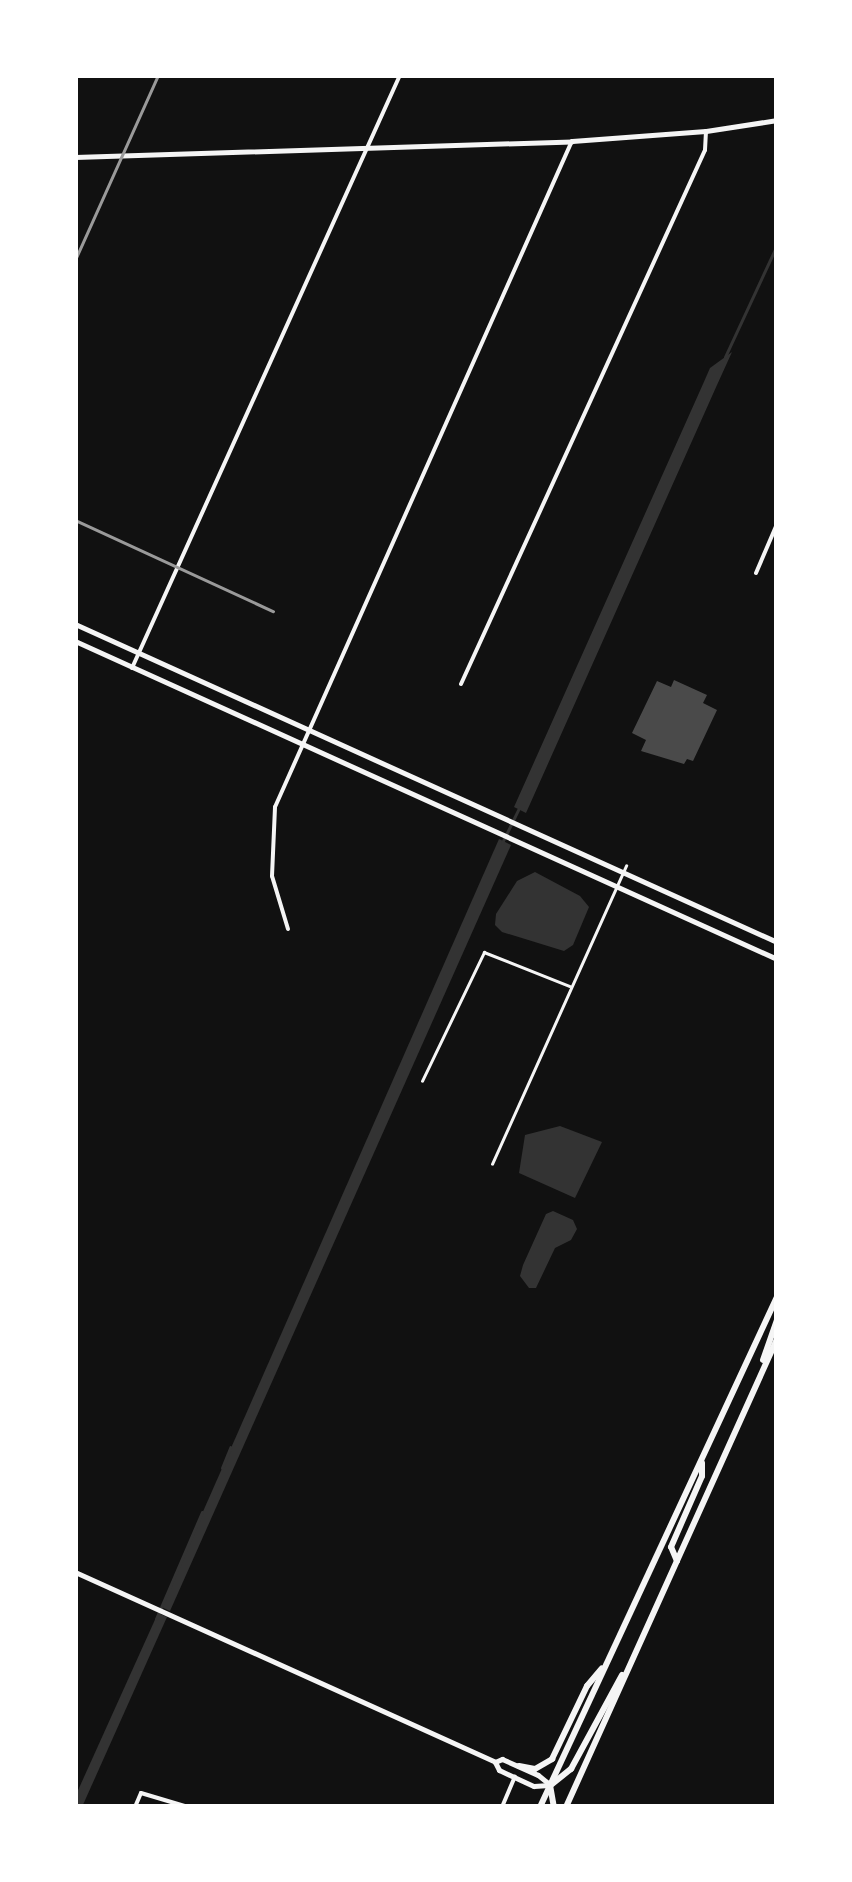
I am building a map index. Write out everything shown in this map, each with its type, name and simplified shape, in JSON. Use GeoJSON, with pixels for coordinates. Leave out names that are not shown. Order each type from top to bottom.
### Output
{"type":"FeatureCollection","features":[{"type":"Feature","properties":{"kind":"main road"},"geometry":{"type":"LineString","coordinates":[[75,157],[572,141],[706,131],[777,120]]}},
{"type":"Feature","properties":{"kind":"main road"},"geometry":{"type":"LineString","coordinates":[[75,624],[528,830],[625,868],[777,942]]}},
{"type":"Feature","properties":{"kind":"main road"},"geometry":{"type":"LineString","coordinates":[[75,641],[777,959]]}},
{"type":"Feature","properties":{"kind":"main road"},"geometry":{"type":"LineString","coordinates":[[540,1807],[777,1297]]}},
{"type":"Feature","properties":{"kind":"main road"},"geometry":{"type":"LineString","coordinates":[[762,1371],[777,1320]]}},
{"type":"Feature","properties":{"kind":"main road"},"geometry":{"type":"LineString","coordinates":[[566,1807],[777,1339]]}},
{"type":"Feature","properties":{"kind":"main road"},"geometry":{"type":"LineString","coordinates":[[677,1561],[671,1548],[702,1476],[702,1462]]}},
{"type":"Feature","properties":{"kind":"main road"},"geometry":{"type":"LineString","coordinates":[[75,1572],[495,1762],[499,1770],[534,1786],[550,1785],[571,1769],[654,1613]]}},
{"type":"Feature","properties":{"kind":"main road"},"geometry":{"type":"LineString","coordinates":[[495,1762],[502,1760],[535,1769],[552,1760],[586,1686],[609,1659]]}},
{"type":"Feature","properties":{"kind":"main road"},"geometry":{"type":"LineString","coordinates":[[519,1766],[550,1785],[554,1807]]}},
{"type":"Feature","properties":{"kind":"street"},"geometry":{"type":"LineString","coordinates":[[132,668],[400,75]]}},
{"type":"Feature","properties":{"kind":"street"},"geometry":{"type":"LineString","coordinates":[[460,684],[700,161],[706,131]]}},
{"type":"Feature","properties":{"kind":"street"},"geometry":{"type":"LineString","coordinates":[[288,930],[272,876],[270,835],[274,807],[572,141]]}},
{"type":"Feature","properties":{"kind":"street"},"geometry":{"type":"LineString","coordinates":[[756,573],[777,524]]}},
{"type":"Feature","properties":{"kind":"street"},"geometry":{"type":"LineString","coordinates":[[502,1807],[515,1777]]}},
{"type":"Feature","properties":{"kind":"street"},"geometry":{"type":"LineString","coordinates":[[135,1807],[141,1793],[188,1807]]}},
{"type":"Feature","properties":{"kind":"lane"},"geometry":{"type":"LineString","coordinates":[[492,1164],[625,868]]}},
{"type":"Feature","properties":{"kind":"lane"},"geometry":{"type":"LineString","coordinates":[[422,1081],[484,952],[571,986]]}},
{"type":"Feature","properties":{"kind":"shaded area"},"geometry":{"type":"Polygon","coordinates":[[[732,352],[526,813],[514,807],[710,368],[732,352]]]}},
{"type":"Feature","properties":{"kind":"shaded area"},"geometry":{"type":"Polygon","coordinates":[[[499,839],[511,845],[170,1611],[161,1607],[499,839]]]}},
{"type":"Feature","properties":{"kind":"shaded area"},"geometry":{"type":"Polygon","coordinates":[[[535,872],[580,896],[589,907],[573,945],[564,951],[502,932],[495,925],[496,914],[517,881],[535,872]]]}},
{"type":"Feature","properties":{"kind":"shaded area"},"geometry":{"type":"Polygon","coordinates":[[[560,1126],[602,1142],[575,1198],[519,1173],[525,1135],[560,1126]]]}},
{"type":"Feature","properties":{"kind":"shaded area"},"geometry":{"type":"Polygon","coordinates":[[[553,1211],[573,1220],[577,1229],[571,1240],[555,1248],[536,1288],[529,1288],[520,1276],[523,1265],[546,1214],[553,1211]]]}},
{"type":"Feature","properties":{"kind":"shaded area"},"geometry":{"type":"Polygon","coordinates":[[[158,1613],[167,1617],[82,1807],[75,1807],[75,1797],[158,1613]]]}},
{"type":"Feature","properties":{"kind":"building"},"geometry":{"type":"Polygon","coordinates":[[[674,680],[707,695],[703,703],[717,710],[693,761],[687,759],[684,764],[641,751],[646,740],[632,733],[657,681],[671,687],[674,680]]]}},
{"type":"Feature","properties":{"kind":"waterway"},"geometry":{"type":"LineString","coordinates":[[725,357],[777,245]]}},
{"type":"Feature","properties":{"kind":"waterway"},"geometry":{"type":"LineString","coordinates":[[502,843],[518,810]]}},
{"type":"Feature","properties":{"kind":"waterway"},"geometry":{"type":"LineString","coordinates":[[222,1468],[230,1448]]}},
{"type":"Feature","properties":{"kind":"waterway"},"geometry":{"type":"LineString","coordinates":[[156,1619],[202,1512]]}},
{"type":"Feature","properties":{"kind":"railway"},"geometry":{"type":"LineString","coordinates":[[75,260],[158,75]]}},
{"type":"Feature","properties":{"kind":"railway"},"geometry":{"type":"LineString","coordinates":[[75,520],[273,611]]}}]}
